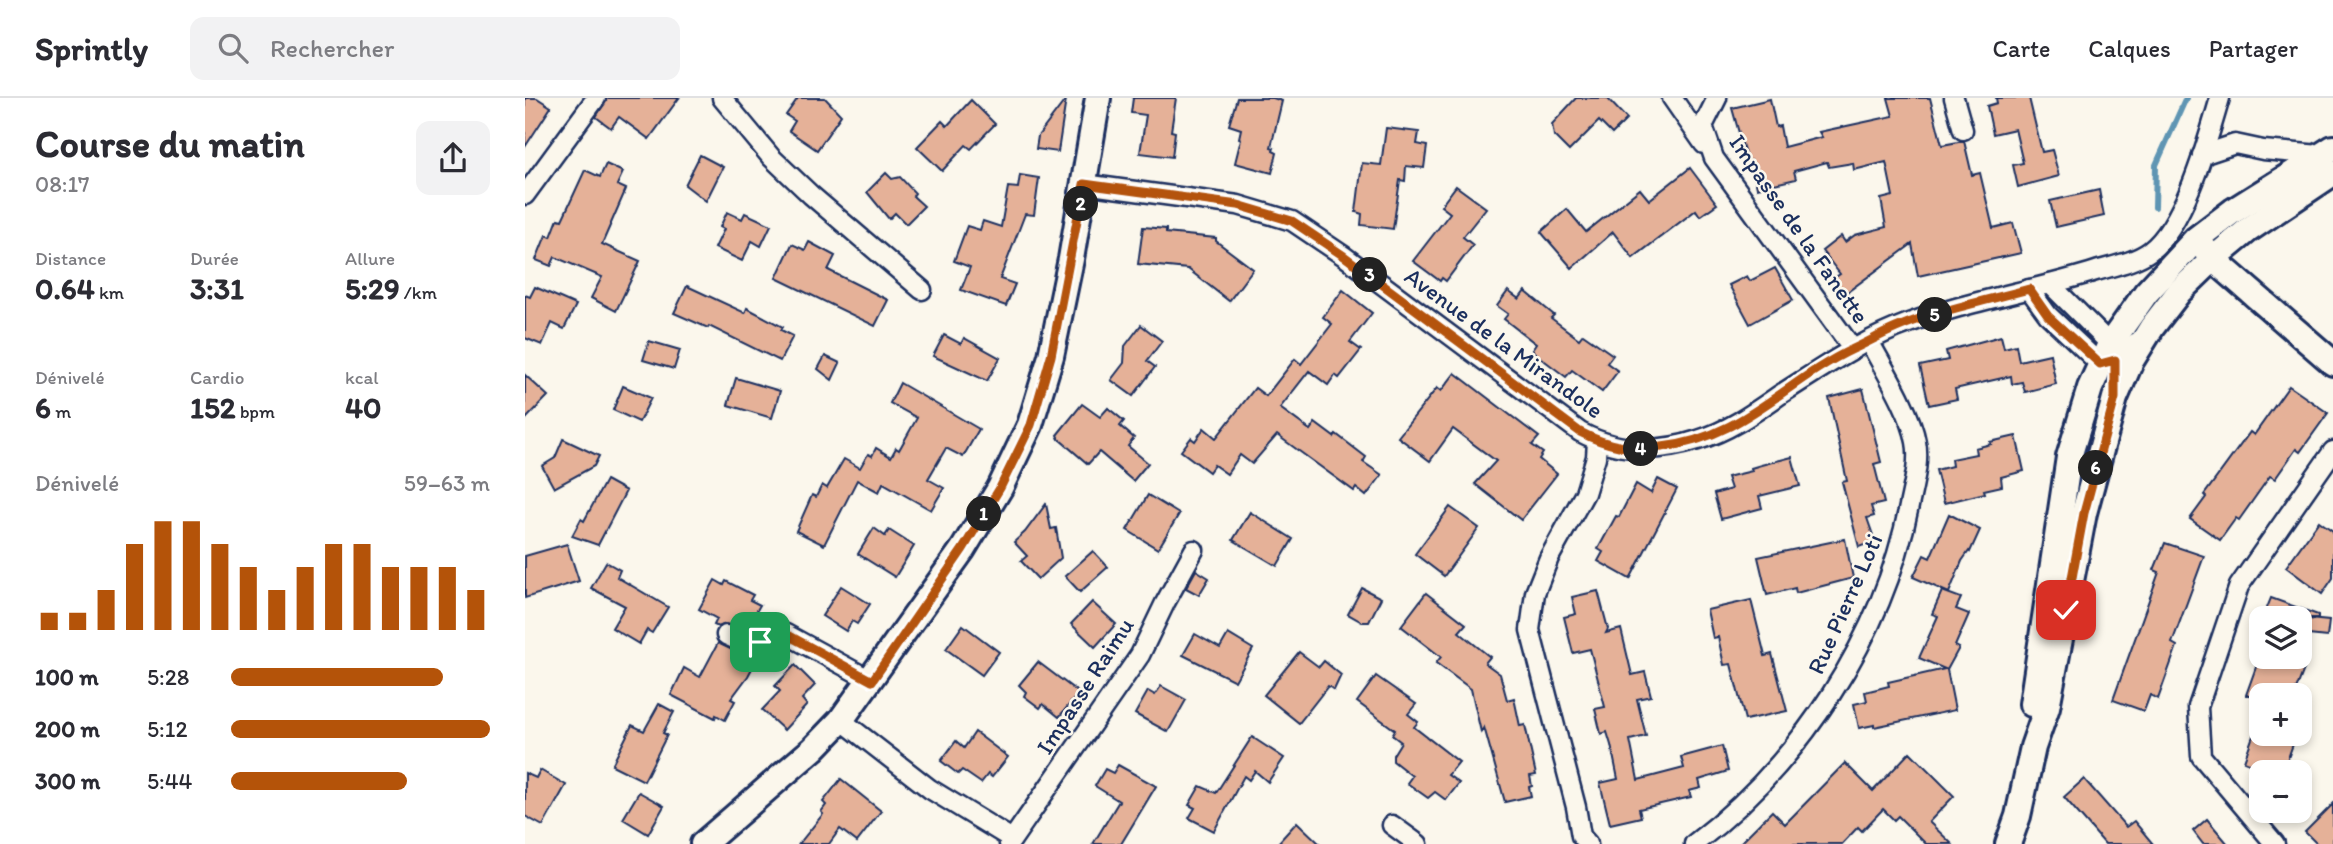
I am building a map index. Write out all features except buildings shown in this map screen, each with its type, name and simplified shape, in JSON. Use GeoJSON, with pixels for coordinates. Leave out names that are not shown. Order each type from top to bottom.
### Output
{"type":"FeatureCollection","features":[{"type":"Feature","properties":{"kind":"main road"},"geometry":{"type":"LineString","coordinates":[[704,843],[813,749],[841,720],[872,681],[963,549],[1000,488],[1031,425],[1051,356],[1098,98]]}},
{"type":"Feature","properties":{"kind":"main road"},"geometry":{"type":"LineString","coordinates":[[2032,747],[2032,704],[2069,457],[2108,356],[2146,293],[2196,239],[2233,211],[2329,158]]}},
{"type":"Feature","properties":{"kind":"main road"},"geometry":{"type":"LineString","coordinates":[[2008,844],[2018,816],[2032,747],[2047,707],[2084,513],[2115,398],[2131,361],[2152,327],[2179,292],[2329,158]]}},
{"type":"Feature","properties":{"kind":"main road"},"geometry":{"type":"LineString","coordinates":[[2196,239],[2213,259],[2333,363]]}},
{"type":"Feature","properties":{"kind":"street"},"geometry":{"type":"LineString","coordinates":[[525,195],[596,98]]}},
{"type":"Feature","properties":{"kind":"street"},"geometry":{"type":"LineString","coordinates":[[722,98],[771,157],[922,290]]}},
{"type":"Feature","properties":{"kind":"street"},"geometry":{"type":"LineString","coordinates":[[1672,98],[1714,158]]}},
{"type":"Feature","properties":{"kind":"street","name":"Impasse de la Fanette"},"geometry":{"type":"LineString","coordinates":[[1717,98],[1703,126],[1714,158],[1861,345]]}},
{"type":"Feature","properties":{"kind":"street"},"geometry":{"type":"LineString","coordinates":[[1954,98],[1963,130]]}},
{"type":"Feature","properties":{"kind":"street","name":"Avenue de la Mirandole"},"geometry":{"type":"LineString","coordinates":[[1084,184],[1238,205],[1292,221],[1344,256],[1580,432],[1615,447],[1644,450],[1696,441],[1724,431],[1861,345],[1896,328],[2050,284],[2151,251],[2171,227],[2202,155],[2220,98]]}},
{"type":"Feature","properties":{"kind":"street"},"geometry":{"type":"LineString","coordinates":[[2202,155],[2235,144],[2329,158]]}},
{"type":"Feature","properties":{"kind":"street"},"geometry":{"type":"LineString","coordinates":[[2050,284],[2108,356],[2115,398]]}},
{"type":"Feature","properties":{"kind":"street"},"geometry":{"type":"LineString","coordinates":[[2029,289],[2048,316],[2108,356]]}},
{"type":"Feature","properties":{"kind":"street"},"geometry":{"type":"LineString","coordinates":[[2108,356],[2152,327]]}},
{"type":"Feature","properties":{"kind":"street","name":"Rue Pierre Loti"},"geometry":{"type":"LineString","coordinates":[[1694,844],[1720,824],[1778,764],[1819,715],[1841,680],[1890,573],[1904,529],[1915,472],[1916,443],[1893,387],[1861,345]]}},
{"type":"Feature","properties":{"kind":"street"},"geometry":{"type":"LineString","coordinates":[[1588,844],[1581,836],[1576,807],[1530,630],[1535,593],[1549,558],[1585,493],[1596,457],[1597,440]]}},
{"type":"Feature","properties":{"kind":"street"},"geometry":{"type":"LineString","coordinates":[[2275,844],[2201,756],[2199,707],[2239,586],[2333,451]]}},
{"type":"Feature","properties":{"kind":"street","name":"Impasse Raimu"},"geometry":{"type":"LineString","coordinates":[[1011,841],[1140,655],[1194,550]]}},
{"type":"Feature","properties":{"kind":"street"},"geometry":{"type":"LineString","coordinates":[[726,635],[753,647],[769,636],[786,634],[872,681]]}},
{"type":"Feature","properties":{"kind":"street"},"geometry":{"type":"LineString","coordinates":[[841,720],[930,789],[1011,841]]}},
{"type":"Feature","properties":{"kind":"street"},"geometry":{"type":"LineString","coordinates":[[1392,825],[1418,844]]}},
{"type":"Feature","properties":{"kind":"waterway"},"geometry":{"type":"LineString","coordinates":[[2155,207],[2156,165],[2186,98]]}},
{"type":"Feature","properties":{"kind":"route"},"geometry":{"type":"LineString","coordinates":[[760,642],[769,636],[786,634],[872,681],[963,549],[1000,488],[1031,425],[1051,356],[1084,184],[1238,205],[1292,221],[1344,256],[1580,432],[1615,447],[1644,450],[1669,447],[1724,431],[1842,354],[1896,328],[2029,289],[2048,316],[2100,364],[2115,360],[2115,398],[2084,513],[2066,610]]}}]}
